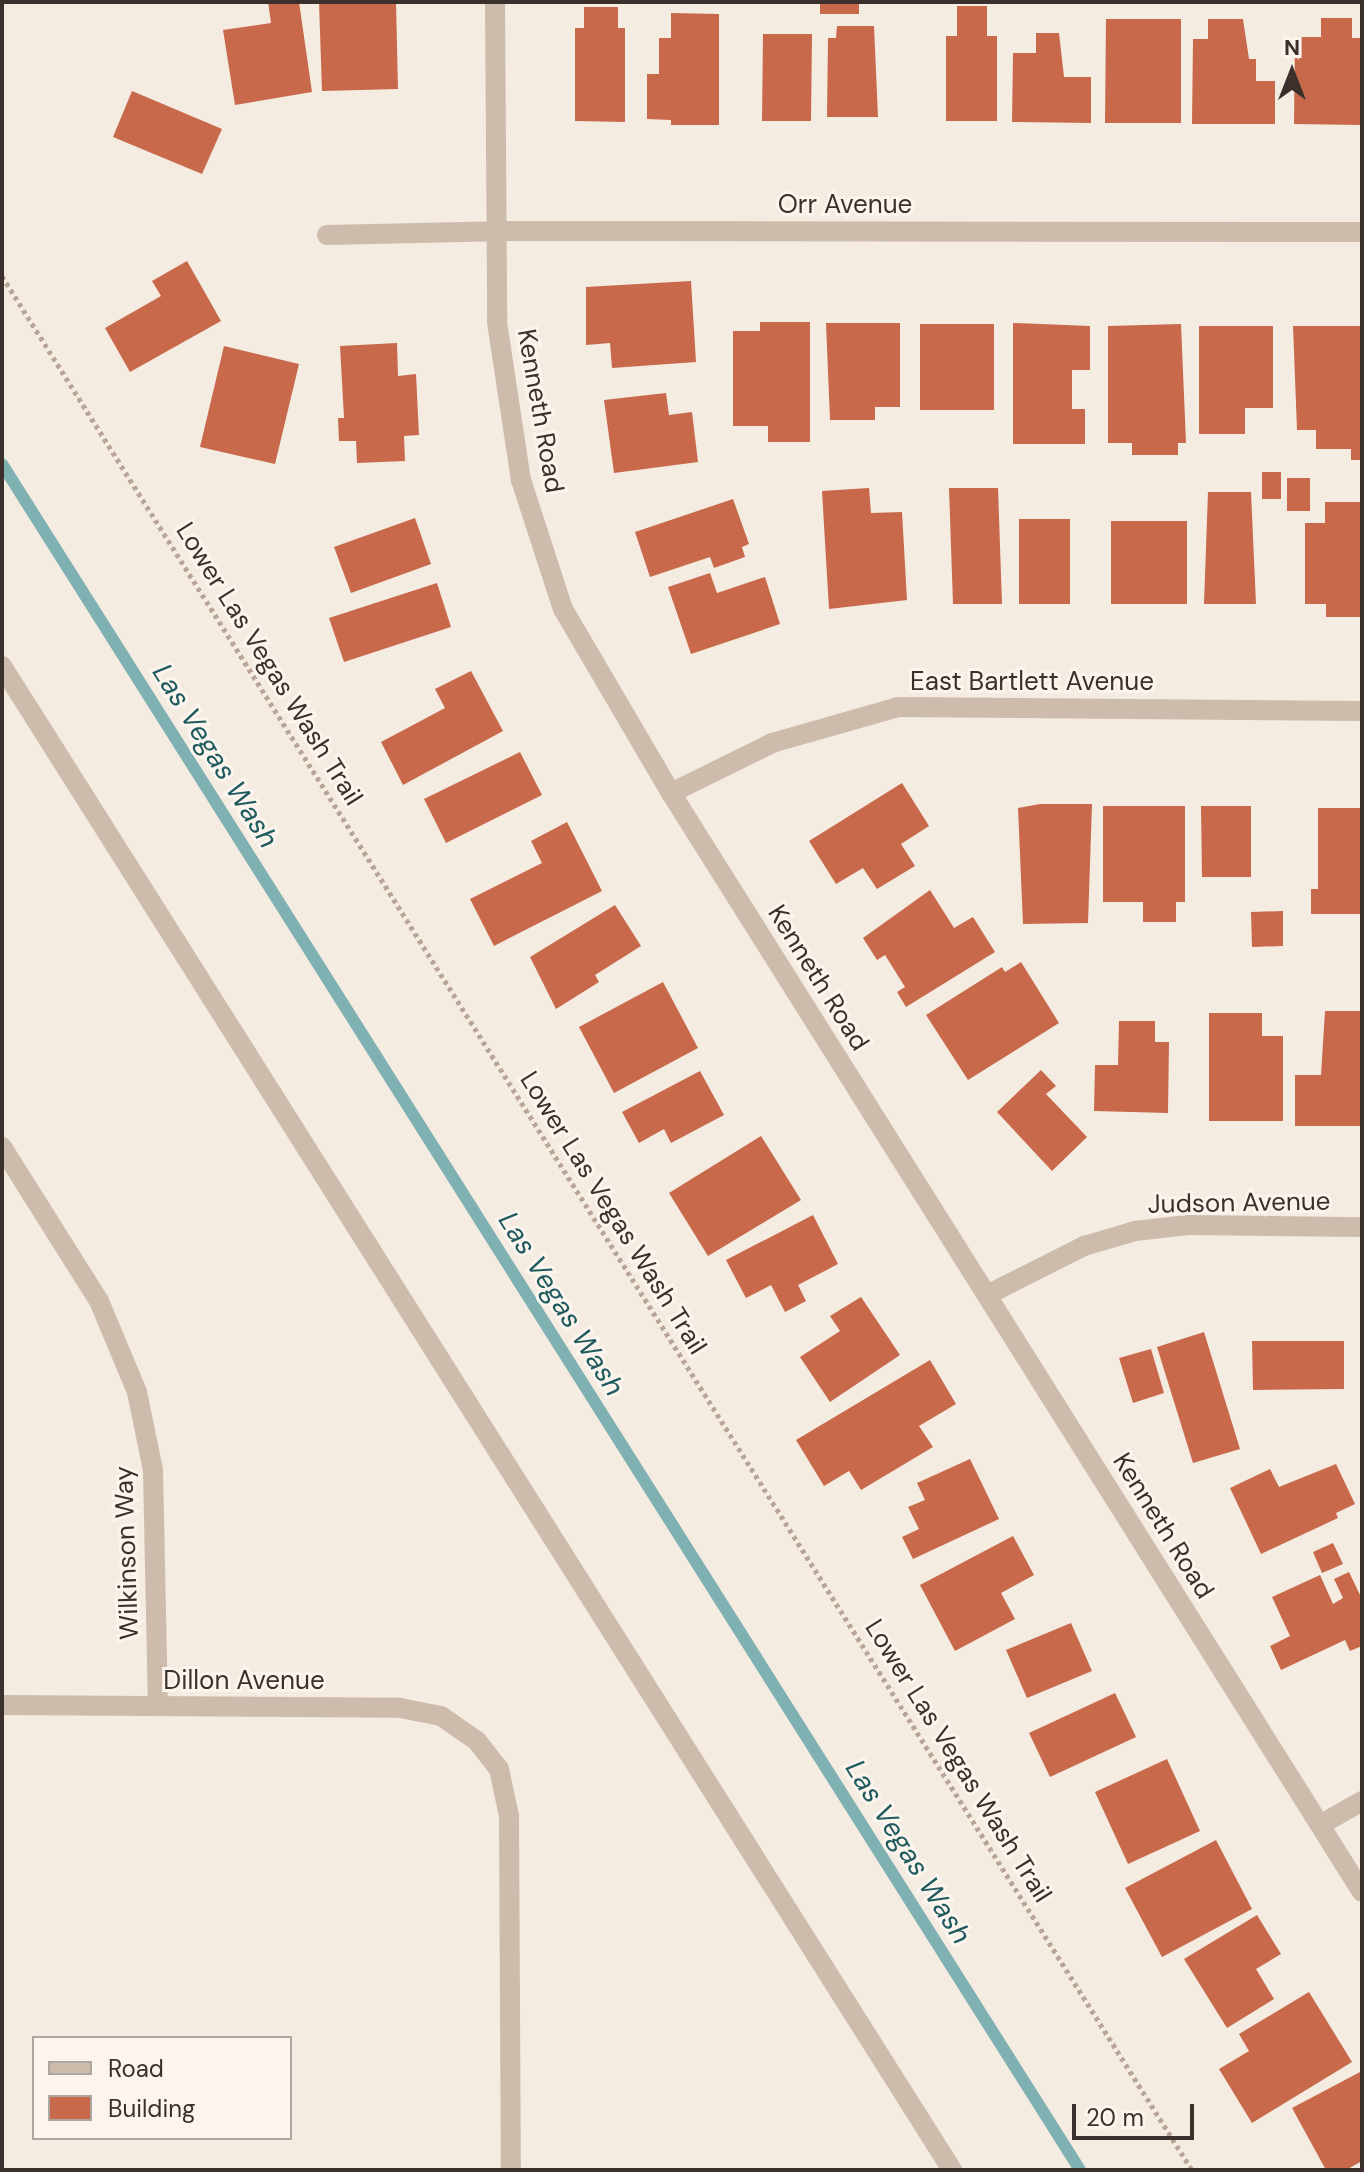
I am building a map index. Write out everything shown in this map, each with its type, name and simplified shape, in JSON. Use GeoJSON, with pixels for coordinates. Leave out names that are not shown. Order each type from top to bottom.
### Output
{"type":"FeatureCollection","features":[{"type":"Feature","properties":{"kind":"street","name":"Kenneth Road"},"geometry":{"type":"LineString","coordinates":[[495,2],[497,322],[521,480],[563,609],[671,793],[1362,1892]]}},
{"type":"Feature","properties":{"kind":"street","name":"Orr Avenue"},"geometry":{"type":"LineString","coordinates":[[327,235],[497,231],[1362,232]]}},
{"type":"Feature","properties":{"kind":"street"},"geometry":{"type":"LineString","coordinates":[[2,666],[952,2170]]}},
{"type":"Feature","properties":{"kind":"street","name":"East Bartlett Avenue"},"geometry":{"type":"LineString","coordinates":[[671,793],[772,743],[898,707],[1362,711]]}},
{"type":"Feature","properties":{"kind":"street","name":"Wilkinson Way"},"geometry":{"type":"LineString","coordinates":[[2,1147],[99,1301],[137,1392],[153,1470],[158,1706]]}},
{"type":"Feature","properties":{"kind":"street","name":"Judson Avenue"},"geometry":{"type":"LineString","coordinates":[[987,1295],[1084,1246],[1135,1231],[1188,1225],[1362,1227]]}},
{"type":"Feature","properties":{"kind":"street","name":"Dillon Avenue"},"geometry":{"type":"LineString","coordinates":[[2,1705],[400,1708],[441,1716],[477,1741],[499,1769],[509,1816],[511,2170]]}},
{"type":"Feature","properties":{"kind":"street"},"geometry":{"type":"LineString","coordinates":[[1320,1825],[1362,1801]]}},
{"type":"Feature","properties":{"kind":"path","name":"Lower Las Vegas Wash Trail"},"geometry":{"type":"LineString","coordinates":[[2,276],[1192,2170]]}},
{"type":"Feature","properties":{"kind":"building"},"geometry":{"type":"Polygon","coordinates":[[[268,2],[299,2],[312,92],[235,105],[223,30],[271,23],[268,2]]]}},
{"type":"Feature","properties":{"kind":"building"},"geometry":{"type":"Polygon","coordinates":[[[319,2],[396,2],[398,89],[322,91],[319,2]]]}},
{"type":"Feature","properties":{"kind":"building"},"geometry":{"type":"Polygon","coordinates":[[[820,2],[859,2],[859,14],[820,14],[820,2]]]}},
{"type":"Feature","properties":{"kind":"building"},"geometry":{"type":"Polygon","coordinates":[[[957,6],[987,6],[987,36],[997,36],[997,121],[946,121],[946,36],[957,36],[957,6]]]}},
{"type":"Feature","properties":{"kind":"building"},"geometry":{"type":"Polygon","coordinates":[[[584,7],[618,7],[618,28],[625,28],[625,122],[575,121],[575,28],[584,28],[584,7]]]}},
{"type":"Feature","properties":{"kind":"building"},"geometry":{"type":"Polygon","coordinates":[[[671,13],[719,14],[719,125],[671,125],[671,120],[647,119],[647,74],[659,74],[659,38],[671,38],[671,13]]]}},
{"type":"Feature","properties":{"kind":"building"},"geometry":{"type":"Polygon","coordinates":[[[1321,18],[1352,18],[1352,38],[1362,38],[1362,125],[1294,124],[1295,37],[1321,37],[1321,18]]]}},
{"type":"Feature","properties":{"kind":"building"},"geometry":{"type":"Polygon","coordinates":[[[1106,19],[1181,19],[1181,123],[1105,123],[1106,19]]]}},
{"type":"Feature","properties":{"kind":"building"},"geometry":{"type":"Polygon","coordinates":[[[1208,19],[1243,19],[1249,59],[1256,59],[1256,81],[1275,81],[1275,124],[1192,124],[1193,39],[1208,39],[1208,19]]]}},
{"type":"Feature","properties":{"kind":"building"},"geometry":{"type":"Polygon","coordinates":[[[837,26],[874,26],[878,117],[827,117],[828,38],[836,38],[837,26]]]}},
{"type":"Feature","properties":{"kind":"building"},"geometry":{"type":"Polygon","coordinates":[[[1036,33],[1059,33],[1064,77],[1091,77],[1091,123],[1012,122],[1013,53],[1036,53],[1036,33]]]}},
{"type":"Feature","properties":{"kind":"building"},"geometry":{"type":"Polygon","coordinates":[[[763,34],[812,34],[811,121],[762,121],[763,34]]]}},
{"type":"Feature","properties":{"kind":"building"},"geometry":{"type":"Polygon","coordinates":[[[132,91],[222,129],[202,174],[113,137],[132,91]]]}},
{"type":"Feature","properties":{"kind":"building"},"geometry":{"type":"Polygon","coordinates":[[[187,261],[221,321],[130,372],[105,328],[161,296],[152,281],[187,261]]]}},
{"type":"Feature","properties":{"kind":"building"},"geometry":{"type":"Polygon","coordinates":[[[691,281],[696,362],[612,368],[610,343],[586,345],[586,287],[691,281]]]}},
{"type":"Feature","properties":{"kind":"building"},"geometry":{"type":"Polygon","coordinates":[[[760,322],[810,322],[810,442],[768,442],[768,426],[733,426],[733,331],[760,331],[760,322]]]}},
{"type":"Feature","properties":{"kind":"building"},"geometry":{"type":"Polygon","coordinates":[[[826,323],[900,323],[900,407],[875,407],[875,420],[830,420],[826,323]]]}},
{"type":"Feature","properties":{"kind":"building"},"geometry":{"type":"Polygon","coordinates":[[[1013,323],[1090,326],[1090,370],[1072,370],[1072,409],[1085,409],[1085,444],[1013,444],[1013,323]]]}},
{"type":"Feature","properties":{"kind":"building"},"geometry":{"type":"Polygon","coordinates":[[[920,324],[994,324],[994,410],[920,410],[920,324]]]}},
{"type":"Feature","properties":{"kind":"building"},"geometry":{"type":"Polygon","coordinates":[[[1181,324],[1186,443],[1178,443],[1178,455],[1132,455],[1132,443],[1108,443],[1108,326],[1181,324]]]}},
{"type":"Feature","properties":{"kind":"building"},"geometry":{"type":"Polygon","coordinates":[[[1199,326],[1273,326],[1273,408],[1245,408],[1245,434],[1199,434],[1199,326]]]}},
{"type":"Feature","properties":{"kind":"building"},"geometry":{"type":"Polygon","coordinates":[[[1293,326],[1362,326],[1362,460],[1351,460],[1351,449],[1316,449],[1316,430],[1297,430],[1293,326]]]}},
{"type":"Feature","properties":{"kind":"building"},"geometry":{"type":"Polygon","coordinates":[[[397,343],[398,376],[416,374],[419,435],[404,436],[405,461],[357,463],[356,441],[339,441],[338,418],[344,418],[340,346],[397,343]]]}},
{"type":"Feature","properties":{"kind":"building"},"geometry":{"type":"Polygon","coordinates":[[[224,346],[299,364],[275,464],[200,447],[224,346]]]}},
{"type":"Feature","properties":{"kind":"building"},"geometry":{"type":"Polygon","coordinates":[[[666,393],[669,415],[692,412],[698,462],[614,473],[604,400],[666,393]]]}},
{"type":"Feature","properties":{"kind":"building"},"geometry":{"type":"Polygon","coordinates":[[[1262,472],[1281,472],[1281,499],[1262,499],[1262,472]]]}},
{"type":"Feature","properties":{"kind":"building"},"geometry":{"type":"Polygon","coordinates":[[[1287,478],[1310,478],[1310,511],[1287,511],[1287,478]]]}},
{"type":"Feature","properties":{"kind":"building"},"geometry":{"type":"Polygon","coordinates":[[[869,488],[871,513],[902,512],[907,600],[829,609],[822,491],[869,488]]]}},
{"type":"Feature","properties":{"kind":"building"},"geometry":{"type":"Polygon","coordinates":[[[949,488],[998,488],[1002,604],[953,604],[949,488]]]}},
{"type":"Feature","properties":{"kind":"building"},"geometry":{"type":"Polygon","coordinates":[[[1208,492],[1251,492],[1256,604],[1204,604],[1208,492]]]}},
{"type":"Feature","properties":{"kind":"building"},"geometry":{"type":"Polygon","coordinates":[[[733,499],[749,544],[742,547],[745,557],[714,568],[710,557],[650,577],[635,532],[733,499]]]}},
{"type":"Feature","properties":{"kind":"building"},"geometry":{"type":"Polygon","coordinates":[[[1325,502],[1362,502],[1362,617],[1326,617],[1326,604],[1305,604],[1305,523],[1325,523],[1325,502]]]}},
{"type":"Feature","properties":{"kind":"building"},"geometry":{"type":"Polygon","coordinates":[[[415,518],[431,564],[351,593],[334,547],[415,518]]]}},
{"type":"Feature","properties":{"kind":"building"},"geometry":{"type":"Polygon","coordinates":[[[1019,519],[1070,519],[1070,604],[1019,604],[1019,519]]]}},
{"type":"Feature","properties":{"kind":"building"},"geometry":{"type":"Polygon","coordinates":[[[1111,521],[1187,521],[1187,604],[1111,604],[1111,521]]]}},
{"type":"Feature","properties":{"kind":"building"},"geometry":{"type":"Polygon","coordinates":[[[710,573],[717,593],[765,577],[780,624],[691,654],[668,587],[710,573]]]}},
{"type":"Feature","properties":{"kind":"building"},"geometry":{"type":"Polygon","coordinates":[[[437,583],[451,627],[344,662],[329,618],[437,583]]]}},
{"type":"Feature","properties":{"kind":"building"},"geometry":{"type":"Polygon","coordinates":[[[471,671],[503,731],[403,785],[381,742],[445,708],[435,689],[471,671]]]}},
{"type":"Feature","properties":{"kind":"building"},"geometry":{"type":"Polygon","coordinates":[[[520,752],[542,795],[446,843],[424,799],[520,752]]]}},
{"type":"Feature","properties":{"kind":"building"},"geometry":{"type":"Polygon","coordinates":[[[902,783],[929,826],[901,844],[915,866],[877,889],[863,868],[836,884],[809,841],[902,783]]]}},
{"type":"Feature","properties":{"kind":"building"},"geometry":{"type":"Polygon","coordinates":[[[1040,804],[1092,804],[1088,923],[1023,924],[1018,808],[1040,804]]]}},
{"type":"Feature","properties":{"kind":"building"},"geometry":{"type":"Polygon","coordinates":[[[1103,806],[1185,806],[1185,902],[1176,902],[1176,922],[1143,922],[1143,902],[1103,902],[1103,806]]]}},
{"type":"Feature","properties":{"kind":"building"},"geometry":{"type":"Polygon","coordinates":[[[1201,806],[1251,806],[1251,877],[1202,877],[1201,806]]]}},
{"type":"Feature","properties":{"kind":"building"},"geometry":{"type":"Polygon","coordinates":[[[1318,808],[1362,808],[1362,914],[1311,914],[1311,889],[1318,889],[1318,808]]]}},
{"type":"Feature","properties":{"kind":"building"},"geometry":{"type":"Polygon","coordinates":[[[567,822],[602,891],[494,946],[470,899],[542,863],[531,841],[567,822]]]}},
{"type":"Feature","properties":{"kind":"building"},"geometry":{"type":"Polygon","coordinates":[[[930,890],[954,928],[973,917],[995,952],[906,1007],[897,992],[905,987],[885,955],[877,960],[863,938],[930,890]]]}},
{"type":"Feature","properties":{"kind":"building"},"geometry":{"type":"Polygon","coordinates":[[[615,905],[641,946],[595,975],[599,982],[556,1009],[530,957],[615,905]]]}},
{"type":"Feature","properties":{"kind":"building"},"geometry":{"type":"Polygon","coordinates":[[[1283,911],[1283,946],[1252,947],[1251,912],[1283,911]]]}},
{"type":"Feature","properties":{"kind":"building"},"geometry":{"type":"Polygon","coordinates":[[[1021,962],[1059,1023],[968,1080],[926,1015],[1002,967],[1005,972],[1021,962]]]}},
{"type":"Feature","properties":{"kind":"building"},"geometry":{"type":"Polygon","coordinates":[[[663,982],[698,1048],[614,1093],[579,1027],[663,982]]]}},
{"type":"Feature","properties":{"kind":"building"},"geometry":{"type":"Polygon","coordinates":[[[1325,1011],[1362,1011],[1362,1126],[1295,1126],[1295,1075],[1321,1075],[1325,1011]]]}},
{"type":"Feature","properties":{"kind":"building"},"geometry":{"type":"Polygon","coordinates":[[[1209,1013],[1262,1013],[1262,1036],[1283,1036],[1283,1121],[1209,1121],[1209,1013]]]}},
{"type":"Feature","properties":{"kind":"building"},"geometry":{"type":"Polygon","coordinates":[[[1119,1021],[1155,1021],[1155,1042],[1169,1042],[1168,1113],[1094,1111],[1095,1065],[1118,1065],[1119,1021]]]}},
{"type":"Feature","properties":{"kind":"building"},"geometry":{"type":"Polygon","coordinates":[[[1041,1070],[1056,1086],[1046,1094],[1087,1137],[1052,1171],[997,1112],[1041,1070]]]}},
{"type":"Feature","properties":{"kind":"building"},"geometry":{"type":"Polygon","coordinates":[[[700,1071],[724,1115],[671,1143],[664,1129],[639,1143],[622,1112],[700,1071]]]}},
{"type":"Feature","properties":{"kind":"building"},"geometry":{"type":"Polygon","coordinates":[[[761,1136],[801,1200],[708,1256],[669,1193],[761,1136]]]}},
{"type":"Feature","properties":{"kind":"building"},"geometry":{"type":"Polygon","coordinates":[[[813,1215],[838,1264],[798,1285],[806,1301],[785,1312],[771,1285],[746,1298],[726,1260],[813,1215]]]}},
{"type":"Feature","properties":{"kind":"building"},"geometry":{"type":"Polygon","coordinates":[[[861,1297],[900,1355],[830,1402],[800,1357],[840,1331],[830,1316],[861,1297]]]}},
{"type":"Feature","properties":{"kind":"building"},"geometry":{"type":"Polygon","coordinates":[[[1204,1332],[1240,1449],[1193,1463],[1157,1347],[1204,1332]]]}},
{"type":"Feature","properties":{"kind":"building"},"geometry":{"type":"Polygon","coordinates":[[[1252,1341],[1344,1341],[1344,1389],[1253,1390],[1252,1341]]]}},
{"type":"Feature","properties":{"kind":"building"},"geometry":{"type":"Polygon","coordinates":[[[1151,1349],[1164,1393],[1133,1403],[1119,1358],[1151,1349]]]}},
{"type":"Feature","properties":{"kind":"building"},"geometry":{"type":"Polygon","coordinates":[[[930,1360],[956,1404],[919,1426],[933,1447],[861,1490],[849,1471],[824,1486],[796,1440],[930,1360]]]}},
{"type":"Feature","properties":{"kind":"building"},"geometry":{"type":"Polygon","coordinates":[[[970,1459],[999,1519],[913,1559],[902,1537],[919,1529],[908,1507],[925,1500],[917,1483],[970,1459]]]}},
{"type":"Feature","properties":{"kind":"building"},"geometry":{"type":"Polygon","coordinates":[[[1336,1464],[1355,1504],[1336,1513],[1338,1518],[1261,1554],[1230,1488],[1270,1469],[1279,1487],[1336,1464]]]}},
{"type":"Feature","properties":{"kind":"building"},"geometry":{"type":"Polygon","coordinates":[[[1013,1536],[1034,1575],[1001,1593],[1015,1619],[955,1651],[920,1585],[1013,1536]]]}},
{"type":"Feature","properties":{"kind":"building"},"geometry":{"type":"Polygon","coordinates":[[[1333,1543],[1343,1564],[1322,1573],[1313,1552],[1333,1543]]]}},
{"type":"Feature","properties":{"kind":"building"},"geometry":{"type":"Polygon","coordinates":[[[1349,1572],[1362,1599],[1362,1646],[1350,1651],[1345,1640],[1281,1670],[1270,1646],[1290,1636],[1272,1597],[1320,1575],[1333,1604],[1343,1598],[1334,1579],[1349,1572]]]}},
{"type":"Feature","properties":{"kind":"building"},"geometry":{"type":"Polygon","coordinates":[[[1071,1623],[1092,1671],[1027,1698],[1006,1650],[1071,1623]]]}},
{"type":"Feature","properties":{"kind":"building"},"geometry":{"type":"Polygon","coordinates":[[[1115,1693],[1136,1737],[1050,1777],[1029,1733],[1115,1693]]]}},
{"type":"Feature","properties":{"kind":"building"},"geometry":{"type":"Polygon","coordinates":[[[1167,1759],[1200,1831],[1128,1864],[1095,1792],[1167,1759]]]}},
{"type":"Feature","properties":{"kind":"building"},"geometry":{"type":"Polygon","coordinates":[[[1216,1840],[1252,1909],[1162,1957],[1125,1888],[1216,1840]]]}},
{"type":"Feature","properties":{"kind":"building"},"geometry":{"type":"Polygon","coordinates":[[[1257,1915],[1281,1954],[1256,1969],[1274,1999],[1227,2028],[1184,1959],[1257,1915]]]}},
{"type":"Feature","properties":{"kind":"building"},"geometry":{"type":"Polygon","coordinates":[[[1309,1992],[1352,2062],[1252,2123],[1219,2069],[1249,2051],[1239,2034],[1309,1992]]]}},
{"type":"Feature","properties":{"kind":"building"},"geometry":{"type":"Polygon","coordinates":[[[1362,2071],[1362,2161],[1346,2170],[1326,2170],[1292,2108],[1362,2071]]]}},
{"type":"Feature","properties":{"kind":"waterway","name":"Las Vegas Wash"},"geometry":{"type":"LineString","coordinates":[[2,464],[1080,2170]]}}]}
